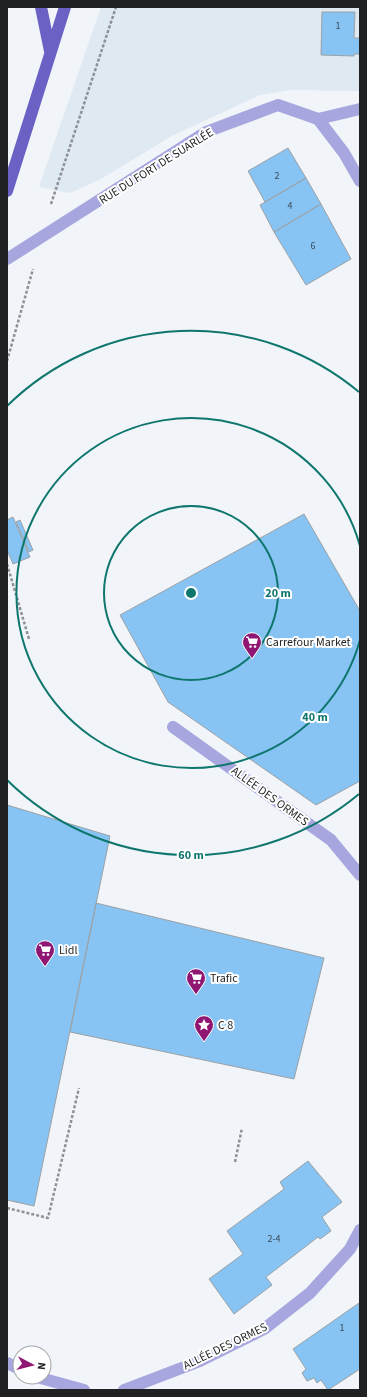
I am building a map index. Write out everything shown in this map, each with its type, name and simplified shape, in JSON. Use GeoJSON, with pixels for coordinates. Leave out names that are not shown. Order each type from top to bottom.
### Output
{"type":"FeatureCollection","features":[{"type":"Feature","properties":{"kind":"main road"},"geometry":{"type":"LineString","coordinates":[[41,7],[50,51]]}},
{"type":"Feature","properties":{"kind":"main road"},"geometry":{"type":"LineString","coordinates":[[7,191],[65,7]]}},
{"type":"Feature","properties":{"kind":"street","name":"RUE DU FORT DE SUARLÉE"},"geometry":{"type":"LineString","coordinates":[[7,258],[41,238],[206,132],[278,105],[318,118]]}},
{"type":"Feature","properties":{"kind":"street"},"geometry":{"type":"LineString","coordinates":[[360,109],[318,118],[344,153],[360,181]]}},
{"type":"Feature","properties":{"kind":"street","name":"ALLÉE DES ORMES"},"geometry":{"type":"LineString","coordinates":[[172,726],[331,840],[360,875]]}},
{"type":"Feature","properties":{"kind":"street","name":"ALLÉE DES ORMES"},"geometry":{"type":"LineString","coordinates":[[124,1390],[200,1361],[264,1329],[310,1293],[350,1249],[360,1230]]}},
{"type":"Feature","properties":{"kind":"street"},"geometry":{"type":"LineString","coordinates":[[52,1381],[84,1390]]}},
{"type":"Feature","properties":{"kind":"path"},"geometry":{"type":"LineString","coordinates":[[7,361],[61,170],[116,7]]}},
{"type":"Feature","properties":{"kind":"path"},"geometry":{"type":"LineString","coordinates":[[7,564],[29,639]]}},
{"type":"Feature","properties":{"kind":"path"},"geometry":{"type":"LineString","coordinates":[[7,1208],[48,1218],[79,1088]]}},
{"type":"Feature","properties":{"kind":"path"},"geometry":{"type":"LineString","coordinates":[[235,1162],[242,1128]]}},
{"type":"Feature","properties":{"kind":"shaded area"},"geometry":{"type":"Polygon","coordinates":[[[101,7],[360,7],[360,91],[291,90],[260,95],[170,137],[101,179],[70,193],[39,187],[101,7]]]}},
{"type":"Feature","properties":{"kind":"building"},"geometry":{"type":"Polygon","coordinates":[[[322,12],[355,12],[354,38],[360,38],[360,54],[354,54],[354,56],[321,55],[322,12]]]}},
{"type":"Feature","properties":{"kind":"building"},"geometry":{"type":"Polygon","coordinates":[[[288,148],[306,178],[265,202],[248,171],[288,148]]]}},
{"type":"Feature","properties":{"kind":"building"},"geometry":{"type":"Polygon","coordinates":[[[306,178],[321,204],[274,232],[260,205],[306,178]]]}},
{"type":"Feature","properties":{"kind":"building"},"geometry":{"type":"Polygon","coordinates":[[[321,204],[351,259],[306,285],[274,232],[321,204]]]}},
{"type":"Feature","properties":{"kind":"building","name":"Carrefour Market"},"geometry":{"type":"Polygon","coordinates":[[[304,514],[360,611],[360,781],[316,805],[168,702],[120,615],[304,514]]]}},
{"type":"Feature","properties":{"kind":"building"},"geometry":{"type":"Polygon","coordinates":[[[13,517],[30,557],[13,564],[7,550],[7,520],[13,517]]]}},
{"type":"Feature","properties":{"kind":"building"},"geometry":{"type":"Polygon","coordinates":[[[20,520],[33,550],[29,552],[16,522],[20,520]]]}},
{"type":"Feature","properties":{"kind":"building","name":"Lidl"},"geometry":{"type":"Polygon","coordinates":[[[7,805],[110,836],[34,1206],[7,1200],[7,805]]]}},
{"type":"Feature","properties":{"kind":"building","name":"Trafic"},"geometry":{"type":"Polygon","coordinates":[[[96,903],[324,958],[294,1079],[70,1032],[96,903]]]}},
{"type":"Feature","properties":{"kind":"building"},"geometry":{"type":"Polygon","coordinates":[[[308,1161],[342,1202],[322,1217],[331,1231],[320,1239],[318,1237],[266,1277],[272,1285],[234,1314],[209,1279],[243,1254],[227,1231],[284,1189],[280,1182],[308,1161]]]}},
{"type":"Feature","properties":{"kind":"building"},"geometry":{"type":"Polygon","coordinates":[[[359,1303],[360,1369],[328,1390],[321,1380],[317,1383],[314,1378],[307,1381],[302,1373],[306,1369],[293,1349],[359,1303]]]}},
{"type":"Feature","properties":{"kind":"place","name":"Carrefour Market"},"geometry":{"type":"Point","coordinates":[252,659]}},
{"type":"Feature","properties":{"kind":"place","name":"Lidl"},"geometry":{"type":"Point","coordinates":[45,967]}},
{"type":"Feature","properties":{"kind":"place","name":"Trafic"},"geometry":{"type":"Point","coordinates":[196,995]}},
{"type":"Feature","properties":{"kind":"place","name":"C 8"},"geometry":{"type":"Point","coordinates":[204,1042]}}]}
